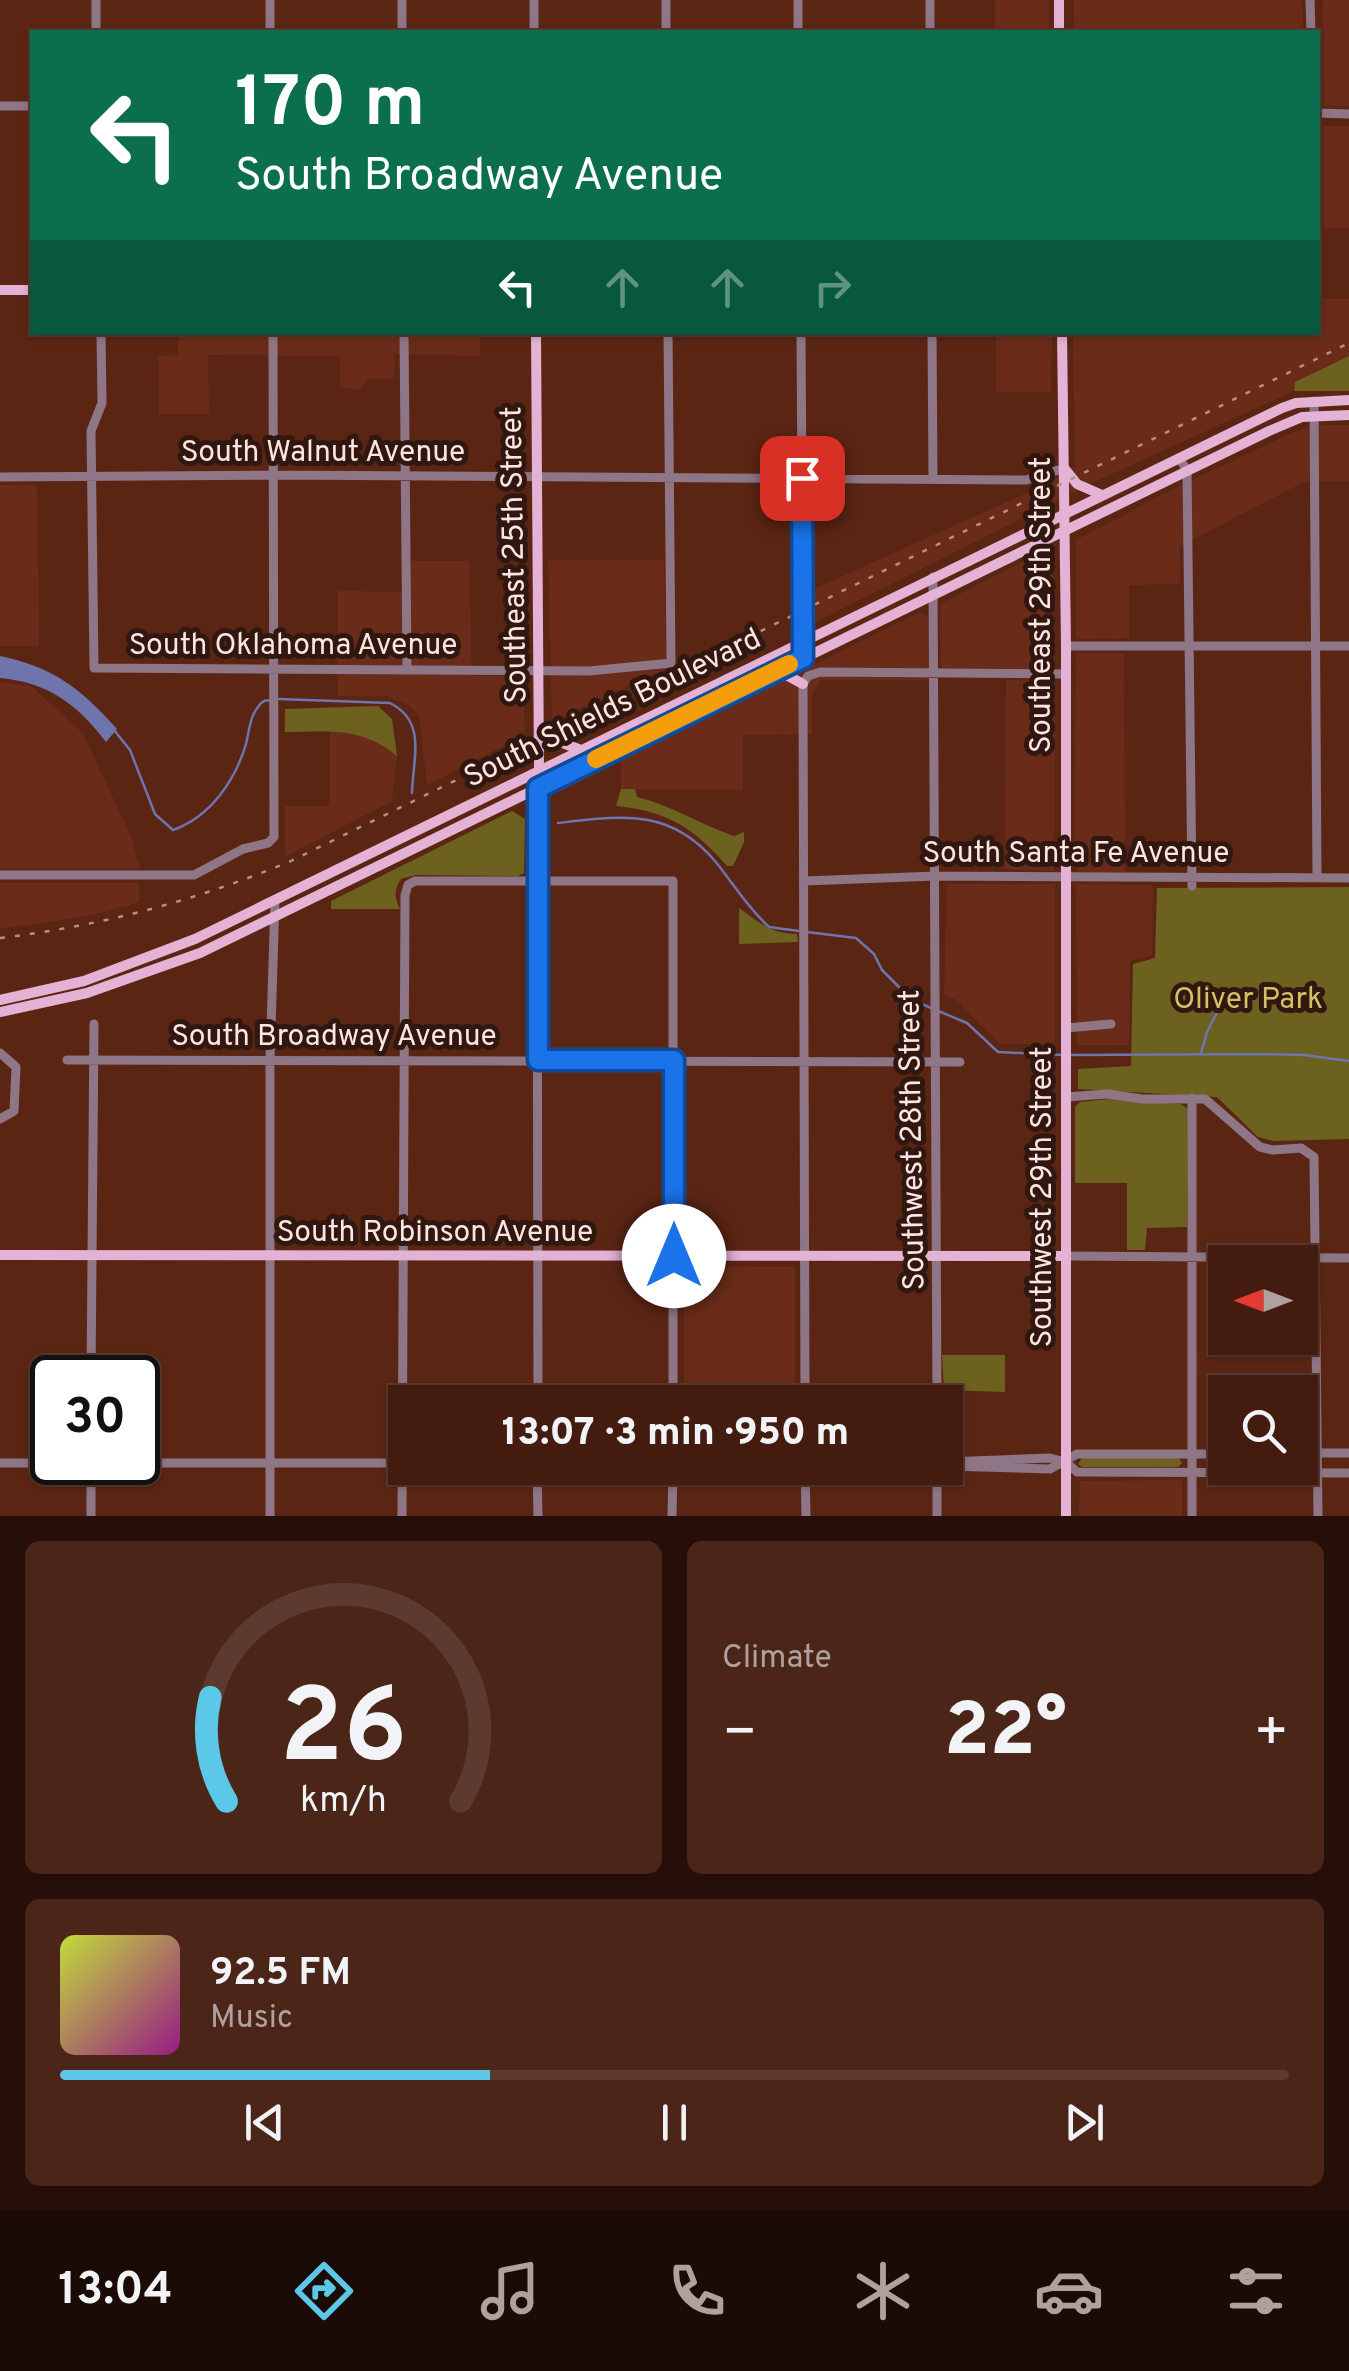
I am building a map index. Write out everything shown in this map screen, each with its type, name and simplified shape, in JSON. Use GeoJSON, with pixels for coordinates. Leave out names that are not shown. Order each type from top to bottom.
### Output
{"type":"FeatureCollection","features":[{"type":"Feature","properties":{"kind":"main road"},"geometry":{"type":"LineString","coordinates":[[1059,0],[1059,30]]}},
{"type":"Feature","properties":{"kind":"main road"},"geometry":{"type":"LineString","coordinates":[[0,290],[30,290]]}},
{"type":"Feature","properties":{"kind":"main road","name":"Southeast 25th Street"},"geometry":{"type":"LineString","coordinates":[[536,335],[538,788]]}},
{"type":"Feature","properties":{"kind":"main road","name":"Southeast 29th Street"},"geometry":{"type":"LineString","coordinates":[[1062,335],[1066,877]]}},
{"type":"Feature","properties":{"kind":"main road","name":"South Shields Boulevard"},"geometry":{"type":"LineString","coordinates":[[0,1000],[64,992],[163,953],[1282,408],[1314,400],[1349,400]]}},
{"type":"Feature","properties":{"kind":"main road","name":"South Shields Boulevard"},"geometry":{"type":"LineString","coordinates":[[0,1012],[168,967],[1290,421],[1314,415],[1349,415]]}},
{"type":"Feature","properties":{"kind":"main road"},"geometry":{"type":"LineString","coordinates":[[1065,468],[1076,484],[1102,495]]}},
{"type":"Feature","properties":{"kind":"main road"},"geometry":{"type":"LineString","coordinates":[[776,670],[804,684]]}},
{"type":"Feature","properties":{"kind":"main road"},"geometry":{"type":"LineString","coordinates":[[660,711],[668,724]]}},
{"type":"Feature","properties":{"kind":"main road"},"geometry":{"type":"LineString","coordinates":[[540,728],[581,750]]}},
{"type":"Feature","properties":{"kind":"main road","name":"Southwest 29th Street"},"geometry":{"type":"LineString","coordinates":[[1066,877],[1066,1516]]}},
{"type":"Feature","properties":{"kind":"main road","name":"South Robinson Avenue"},"geometry":{"type":"LineString","coordinates":[[0,1255],[1066,1256]]}},
{"type":"Feature","properties":{"kind":"street"},"geometry":{"type":"LineString","coordinates":[[96,0],[96,30]]}},
{"type":"Feature","properties":{"kind":"street"},"geometry":{"type":"LineString","coordinates":[[270,0],[270,30]]}},
{"type":"Feature","properties":{"kind":"street"},"geometry":{"type":"LineString","coordinates":[[402,0],[402,30]]}},
{"type":"Feature","properties":{"kind":"street"},"geometry":{"type":"LineString","coordinates":[[534,0],[534,30]]}},
{"type":"Feature","properties":{"kind":"street"},"geometry":{"type":"LineString","coordinates":[[666,0],[666,30]]}},
{"type":"Feature","properties":{"kind":"street"},"geometry":{"type":"LineString","coordinates":[[798,0],[798,30]]}},
{"type":"Feature","properties":{"kind":"street"},"geometry":{"type":"LineString","coordinates":[[930,0],[930,30]]}},
{"type":"Feature","properties":{"kind":"street"},"geometry":{"type":"LineString","coordinates":[[1310,0],[1311,30]]}},
{"type":"Feature","properties":{"kind":"street"},"geometry":{"type":"LineString","coordinates":[[0,106],[30,106]]}},
{"type":"Feature","properties":{"kind":"street"},"geometry":{"type":"LineString","coordinates":[[1320,113],[1349,114]]}},
{"type":"Feature","properties":{"kind":"street"},"geometry":{"type":"LineString","coordinates":[[92,476],[92,426],[102,403],[101,335]]}},
{"type":"Feature","properties":{"kind":"street"},"geometry":{"type":"LineString","coordinates":[[0,875],[194,875],[244,849],[268,843],[274,832],[273,335]]}},
{"type":"Feature","properties":{"kind":"street"},"geometry":{"type":"LineString","coordinates":[[404,335],[407,670]]}},
{"type":"Feature","properties":{"kind":"street"},"geometry":{"type":"LineString","coordinates":[[668,335],[669,478]]}},
{"type":"Feature","properties":{"kind":"street"},"geometry":{"type":"LineString","coordinates":[[800,335],[803,658]]}},
{"type":"Feature","properties":{"kind":"street"},"geometry":{"type":"LineString","coordinates":[[932,335],[933,479]]}},
{"type":"Feature","properties":{"kind":"street"},"geometry":{"type":"LineString","coordinates":[[1314,400],[1316,877]]}},
{"type":"Feature","properties":{"kind":"street"},"geometry":{"type":"LineString","coordinates":[[1179,458],[1186,470],[1192,882]]}},
{"type":"Feature","properties":{"kind":"street","name":"South Walnut Avenue"},"geometry":{"type":"LineString","coordinates":[[0,477],[1026,480],[1065,468]]}},
{"type":"Feature","properties":{"kind":"street","name":"South Oklahoma Avenue"},"geometry":{"type":"LineString","coordinates":[[92,476],[94,668],[539,671],[589,671],[671,663],[669,478]]}},
{"type":"Feature","properties":{"kind":"street","name":"Southwest 28th Street"},"geometry":{"type":"LineString","coordinates":[[932,577],[937,1385]]}},
{"type":"Feature","properties":{"kind":"street"},"geometry":{"type":"LineString","coordinates":[[1066,646],[1349,646]]}},
{"type":"Feature","properties":{"kind":"street"},"geometry":{"type":"LineString","coordinates":[[805,1385],[804,684],[816,672],[1066,674]]}},
{"type":"Feature","properties":{"kind":"street","name":"Southeast 25th Street"},"geometry":{"type":"LineString","coordinates":[[538,788],[538,1385]]}},
{"type":"Feature","properties":{"kind":"street","name":"South Santa Fe Avenue"},"geometry":{"type":"LineString","coordinates":[[804,881],[936,876],[1192,882],[1349,878]]}},
{"type":"Feature","properties":{"kind":"street"},"geometry":{"type":"LineString","coordinates":[[402,1385],[402,1061],[408,885],[432,880],[674,882],[673,1385]]}},
{"type":"Feature","properties":{"kind":"street"},"geometry":{"type":"LineString","coordinates":[[270,1516],[270,1060],[275,900]]}},
{"type":"Feature","properties":{"kind":"street"},"geometry":{"type":"LineString","coordinates":[[91,1355],[94,1024]]}},
{"type":"Feature","properties":{"kind":"street"},"geometry":{"type":"LineString","coordinates":[[1066,1033],[1111,1024]]}},
{"type":"Feature","properties":{"kind":"street"},"geometry":{"type":"LineString","coordinates":[[0,1053],[16,1067],[14,1112],[0,1119]]}},
{"type":"Feature","properties":{"kind":"street","name":"South Broadway Avenue"},"geometry":{"type":"LineString","coordinates":[[67,1060],[960,1062]]}},
{"type":"Feature","properties":{"kind":"street"},"geometry":{"type":"LineString","coordinates":[[1066,1096],[1192,1098],[1213,1103],[1260,1147],[1301,1148],[1310,1153],[1317,1167],[1317,1245]]}},
{"type":"Feature","properties":{"kind":"street"},"geometry":{"type":"LineString","coordinates":[[1192,1098],[1192,1516]]}},
{"type":"Feature","properties":{"kind":"street","name":"South Robinson Avenue"},"geometry":{"type":"LineString","coordinates":[[1066,1256],[1208,1258]]}},
{"type":"Feature","properties":{"kind":"street","name":"South Robinson Avenue"},"geometry":{"type":"LineString","coordinates":[[1318,1258],[1349,1258]]}},
{"type":"Feature","properties":{"kind":"street"},"geometry":{"type":"LineString","coordinates":[[1318,1452],[1349,1453]]}},
{"type":"Feature","properties":{"kind":"street"},"geometry":{"type":"LineString","coordinates":[[963,1465],[1050,1469],[1077,1454],[1208,1454]]}},
{"type":"Feature","properties":{"kind":"street"},"geometry":{"type":"LineString","coordinates":[[160,1463],[388,1462]]}},
{"type":"Feature","properties":{"kind":"street"},"geometry":{"type":"LineString","coordinates":[[1066,1462],[1077,1472],[1208,1473]]}},
{"type":"Feature","properties":{"kind":"street"},"geometry":{"type":"LineString","coordinates":[[0,1464],[30,1464]]}},
{"type":"Feature","properties":{"kind":"street"},"geometry":{"type":"LineString","coordinates":[[1318,1473],[1349,1473]]}},
{"type":"Feature","properties":{"kind":"street"},"geometry":{"type":"LineString","coordinates":[[91,1485],[92,1516]]}},
{"type":"Feature","properties":{"kind":"street"},"geometry":{"type":"LineString","coordinates":[[402,1485],[402,1516]]}},
{"type":"Feature","properties":{"kind":"street"},"geometry":{"type":"LineString","coordinates":[[537,1485],[538,1516]]}},
{"type":"Feature","properties":{"kind":"street"},"geometry":{"type":"LineString","coordinates":[[672,1516],[673,1485]]}},
{"type":"Feature","properties":{"kind":"street"},"geometry":{"type":"LineString","coordinates":[[805,1485],[806,1516]]}},
{"type":"Feature","properties":{"kind":"street"},"geometry":{"type":"LineString","coordinates":[[937,1485],[937,1516]]}},
{"type":"Feature","properties":{"kind":"street"},"geometry":{"type":"LineString","coordinates":[[1318,1485],[1318,1516]]}},
{"type":"Feature","properties":{"kind":"shaded area"},"geometry":{"type":"Polygon","coordinates":[[[995,0],[1049,0],[1049,30],[995,30],[995,0]]]}},
{"type":"Feature","properties":{"kind":"shaded area"},"geometry":{"type":"Polygon","coordinates":[[[1074,0],[1302,0],[1303,30],[1074,30],[1074,0]]]}},
{"type":"Feature","properties":{"kind":"shaded area"},"geometry":{"type":"Polygon","coordinates":[[[1323,0],[1349,0],[1349,106],[1324,106],[1323,0]]]}},
{"type":"Feature","properties":{"kind":"shaded area"},"geometry":{"type":"Polygon","coordinates":[[[1323,126],[1349,126],[1349,228],[1323,228],[1323,126]]]}},
{"type":"Feature","properties":{"kind":"shaded area"},"geometry":{"type":"Polygon","coordinates":[[[1320,299],[1349,299],[1349,356],[1295,382],[1294,391],[1092,483],[808,626],[808,594],[816,588],[1051,482],[1075,467],[1073,335],[1320,335],[1320,299]]]}},
{"type":"Feature","properties":{"kind":"shaded area"},"geometry":{"type":"Polygon","coordinates":[[[178,335],[480,335],[480,356],[395,354],[394,378],[368,379],[359,389],[340,388],[340,356],[208,355],[209,414],[159,414],[158,356],[178,355],[178,335]]]}},
{"type":"Feature","properties":{"kind":"shaded area"},"geometry":{"type":"Polygon","coordinates":[[[996,335],[1052,335],[1051,392],[996,392],[996,335]]]}},
{"type":"Feature","properties":{"kind":"shaded area"},"geometry":{"type":"Polygon","coordinates":[[[1349,425],[1349,481],[1304,482],[1180,546],[1180,584],[1129,585],[1129,638],[1076,639],[1076,540],[1298,430],[1349,425]]]}},
{"type":"Feature","properties":{"kind":"shaded area"},"geometry":{"type":"Polygon","coordinates":[[[0,485],[37,485],[39,646],[0,646],[0,485]]]}},
{"type":"Feature","properties":{"kind":"shaded area"},"geometry":{"type":"Polygon","coordinates":[[[1036,555],[1045,555],[1052,561],[1053,669],[941,668],[940,604],[1036,555]]]}},
{"type":"Feature","properties":{"kind":"shaded area"},"geometry":{"type":"Polygon","coordinates":[[[548,560],[664,560],[666,669],[552,721],[548,560]]]}},
{"type":"Feature","properties":{"kind":"shaded area"},"geometry":{"type":"Polygon","coordinates":[[[411,561],[469,561],[472,676],[523,676],[525,735],[427,785],[419,715],[407,704],[386,696],[338,696],[338,591],[410,592],[411,561]]]}},
{"type":"Feature","properties":{"kind":"shaded area"},"geometry":{"type":"Polygon","coordinates":[[[920,612],[928,616],[929,680],[821,680],[812,694],[812,734],[743,735],[743,790],[621,789],[621,761],[920,612]]]}},
{"type":"Feature","properties":{"kind":"shaded area"},"geometry":{"type":"Polygon","coordinates":[[[1076,653],[1124,654],[1125,872],[1079,872],[1074,865],[1076,653]]]}},
{"type":"Feature","properties":{"kind":"shaded area"},"geometry":{"type":"Polygon","coordinates":[[[1006,680],[1055,681],[1054,871],[1005,869],[1006,680]]]}},
{"type":"Feature","properties":{"kind":"shaded area"},"geometry":{"type":"Polygon","coordinates":[[[0,682],[31,686],[83,733],[131,837],[140,869],[0,869],[0,682]]]}},
{"type":"Feature","properties":{"kind":"shaded area"},"geometry":{"type":"Polygon","coordinates":[[[330,732],[369,736],[397,756],[392,801],[285,857],[285,806],[330,806],[330,732]]]}},
{"type":"Feature","properties":{"kind":"shaded area"},"geometry":{"type":"Polygon","coordinates":[[[0,883],[139,883],[139,902],[93,915],[0,929],[0,883]]]}},
{"type":"Feature","properties":{"kind":"shaded area"},"geometry":{"type":"Polygon","coordinates":[[[947,884],[1055,884],[1055,1044],[1000,1044],[957,1000],[944,995],[947,884]]]}},
{"type":"Feature","properties":{"kind":"shaded area"},"geometry":{"type":"Polygon","coordinates":[[[1076,884],[1153,885],[1152,955],[1130,961],[1129,1045],[1077,1045],[1076,884]]]}},
{"type":"Feature","properties":{"kind":"shaded area"},"geometry":{"type":"Polygon","coordinates":[[[691,1267],[795,1267],[795,1385],[684,1385],[684,1273],[691,1267]]]}},
{"type":"Feature","properties":{"kind":"shaded area"},"geometry":{"type":"Polygon","coordinates":[[[1182,1480],[1182,1516],[1079,1516],[1080,1481],[1182,1480]]]}},
{"type":"Feature","properties":{"kind":"green space"},"geometry":{"type":"Polygon","coordinates":[[[1349,356],[1349,391],[1294,391],[1295,382],[1349,356]]]}},
{"type":"Feature","properties":{"kind":"green space"},"geometry":{"type":"Polygon","coordinates":[[[378,706],[392,719],[397,756],[357,735],[285,732],[285,709],[378,706]]]}},
{"type":"Feature","properties":{"kind":"green space"},"geometry":{"type":"Polygon","coordinates":[[[621,789],[635,789],[637,797],[734,836],[744,832],[744,842],[733,866],[727,866],[678,823],[650,812],[616,806],[621,789]]]}},
{"type":"Feature","properties":{"kind":"green space"},"geometry":{"type":"Polygon","coordinates":[[[512,811],[525,819],[524,873],[416,875],[399,883],[396,894],[400,909],[331,909],[331,901],[512,811]]]}},
{"type":"Feature","properties":{"kind":"green space","name":"Oliver Park"},"geometry":{"type":"Polygon","coordinates":[[[1349,887],[1349,1139],[1273,1141],[1258,1137],[1217,1097],[1078,1089],[1078,1069],[1131,1066],[1133,964],[1155,958],[1157,888],[1349,887]]]}},
{"type":"Feature","properties":{"kind":"green space"},"geometry":{"type":"Polygon","coordinates":[[[739,908],[772,929],[797,934],[798,942],[739,944],[739,908]]]}},
{"type":"Feature","properties":{"kind":"green space"},"geometry":{"type":"Polygon","coordinates":[[[1109,1099],[1181,1104],[1188,1109],[1187,1227],[1147,1228],[1145,1250],[1127,1250],[1127,1183],[1075,1183],[1075,1107],[1080,1102],[1109,1099]]]}},
{"type":"Feature","properties":{"kind":"green space"},"geometry":{"type":"Polygon","coordinates":[[[942,1355],[1005,1355],[1005,1392],[963,1391],[963,1385],[944,1385],[942,1355]]]}},
{"type":"Feature","properties":{"kind":"green space"},"geometry":{"type":"Polygon","coordinates":[[[1178,1457],[1182,1463],[1178,1467],[1078,1464],[1082,1458],[1178,1457]]]}},
{"type":"Feature","properties":{"kind":"water"},"geometry":{"type":"Polygon","coordinates":[[[0,656],[51,673],[91,702],[117,729],[106,742],[73,707],[47,690],[0,678],[0,656]]]}},
{"type":"Feature","properties":{"kind":"waterway"},"geometry":{"type":"LineString","coordinates":[[279,699],[390,703],[402,711],[415,742],[412,793]]}},
{"type":"Feature","properties":{"kind":"waterway"},"geometry":{"type":"LineString","coordinates":[[114,730],[130,750],[155,814],[173,830],[198,816],[219,796],[241,758],[255,711],[262,702],[271,700]]}},
{"type":"Feature","properties":{"kind":"waterway"},"geometry":{"type":"LineString","coordinates":[[558,823],[642,819],[680,831],[715,861],[769,927],[799,931]]}},
{"type":"Feature","properties":{"kind":"waterway"},"geometry":{"type":"LineString","coordinates":[[807,932],[856,938],[904,992],[967,1023],[998,1052],[1063,1055]]}},
{"type":"Feature","properties":{"kind":"waterway"},"geometry":{"type":"LineString","coordinates":[[1201,1053],[1224,999],[1247,990]]}},
{"type":"Feature","properties":{"kind":"waterway"},"geometry":{"type":"LineString","coordinates":[[1071,1055],[1262,1054],[1349,1061]]}},
{"type":"Feature","properties":{"kind":"railway"},"geometry":{"type":"LineString","coordinates":[[0,938],[148,910],[291,861],[1349,343]]}},
{"type":"Feature","properties":{"kind":"slow traffic"},"geometry":{"type":"LineString","coordinates":[[596,759],[789,664]]}},
{"type":"Feature","properties":{"kind":"route"},"geometry":{"type":"LineString","coordinates":[[674,1256],[674,1060],[538,1060],[538,788],[803,658],[802,478]]}}]}
